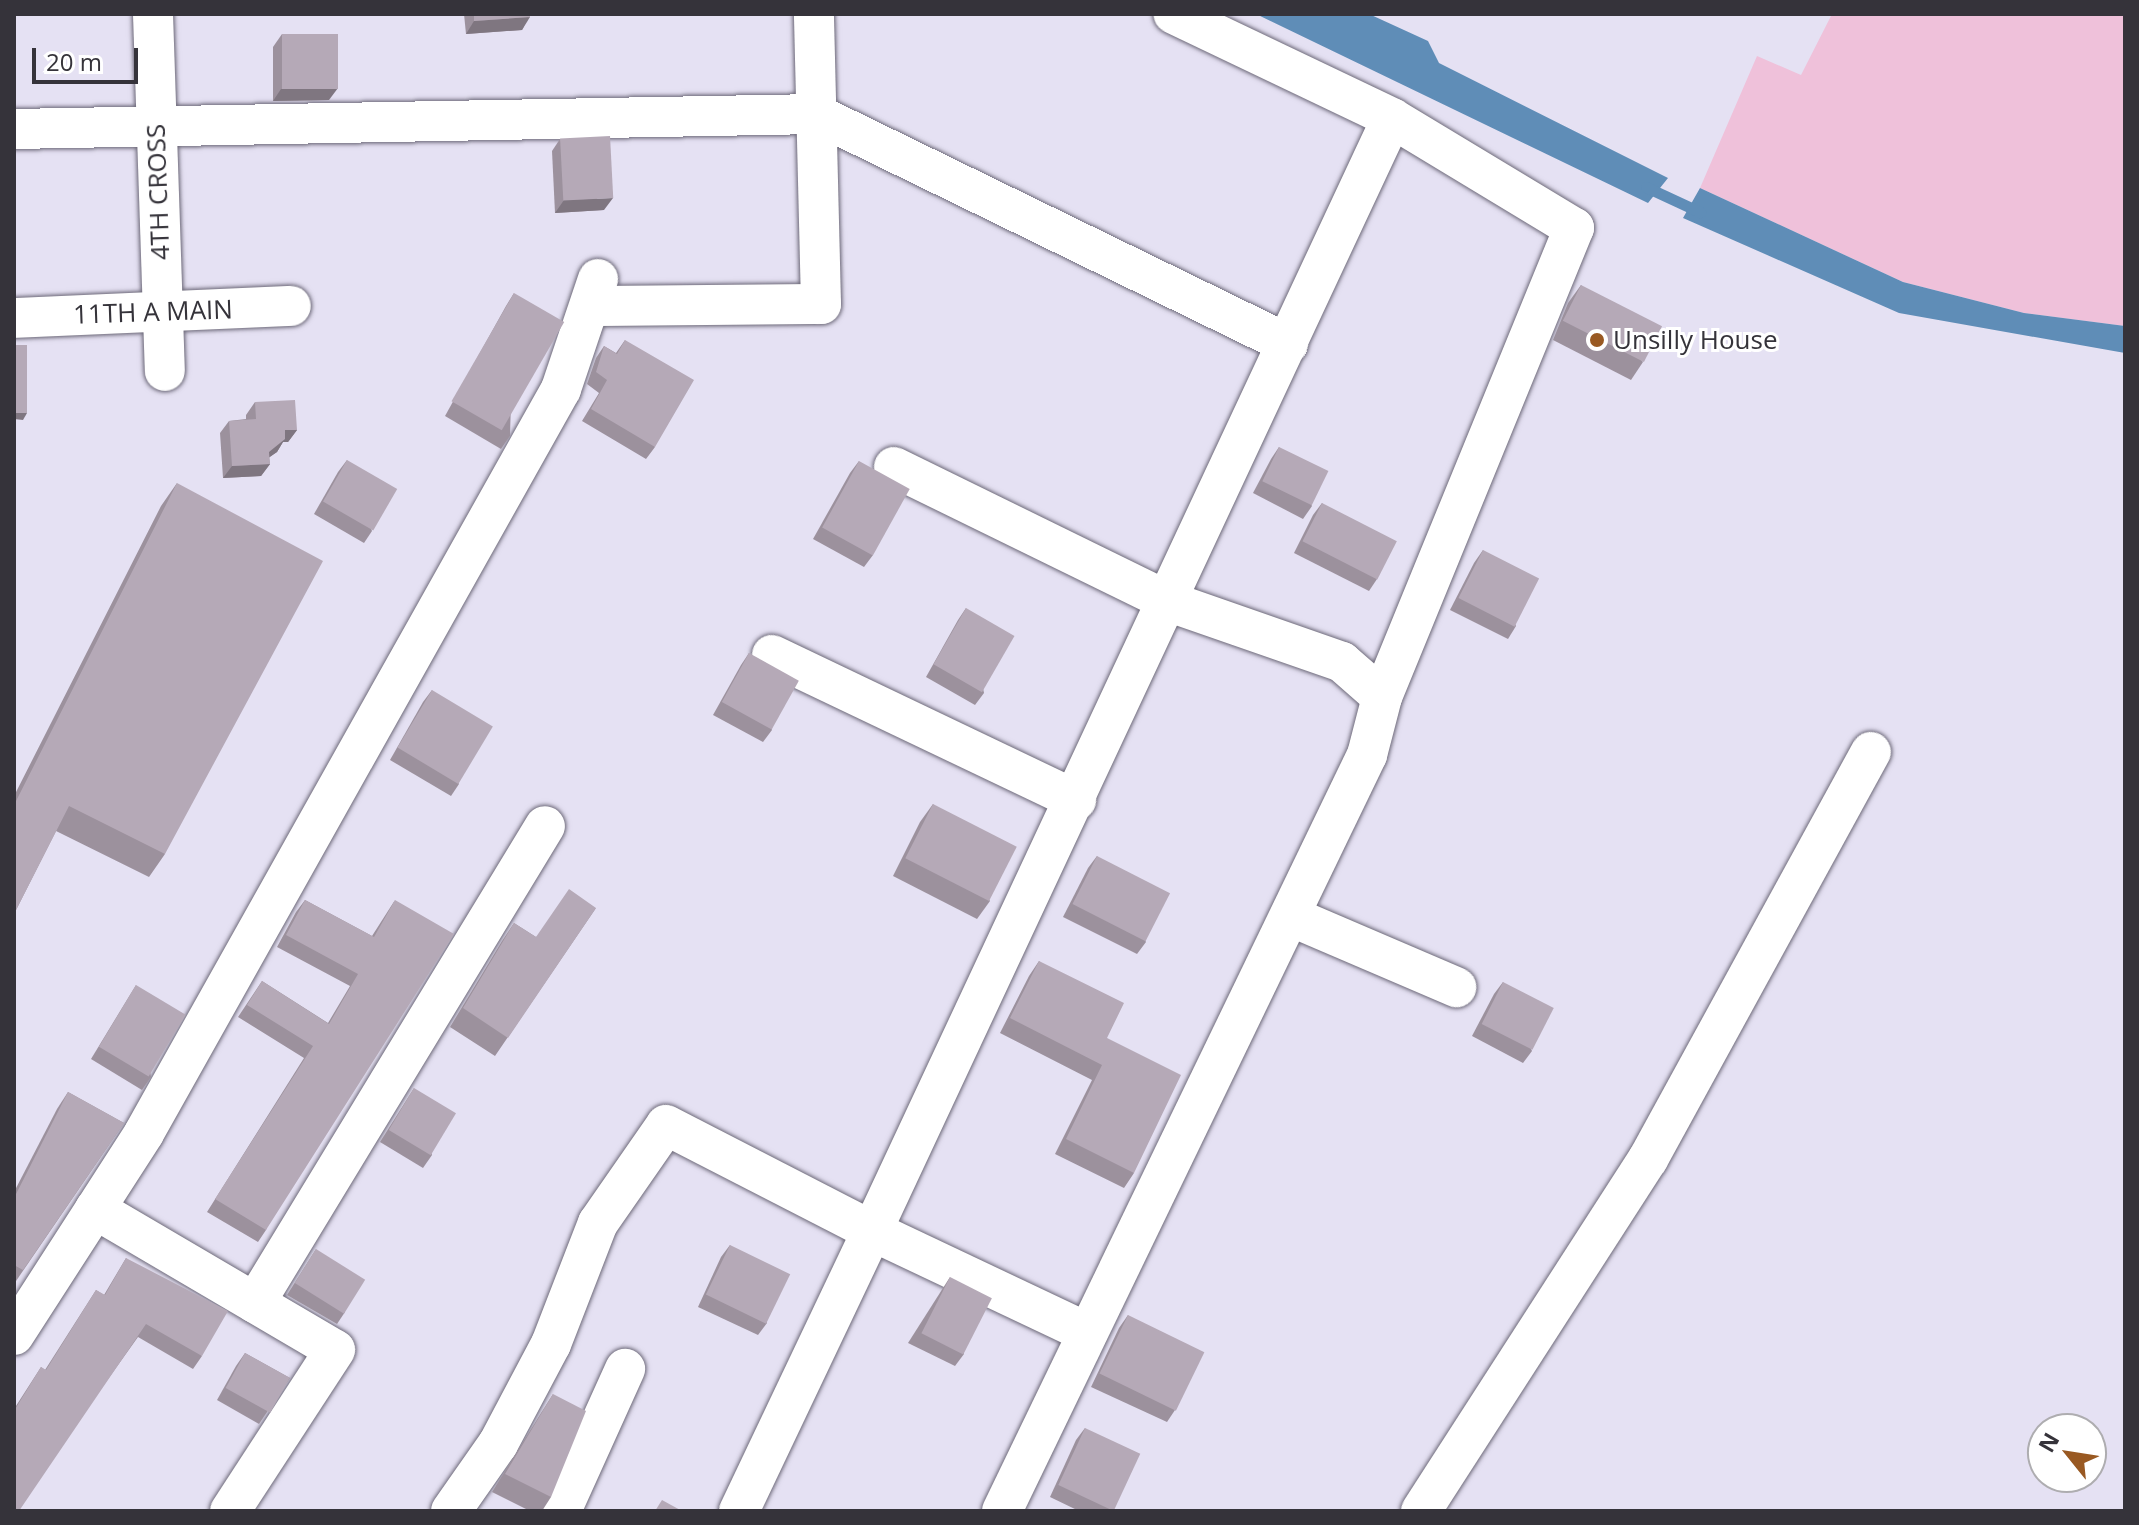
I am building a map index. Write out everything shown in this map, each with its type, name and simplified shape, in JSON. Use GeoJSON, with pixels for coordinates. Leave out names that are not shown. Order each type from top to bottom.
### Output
{"type":"FeatureCollection","features":[{"type":"Feature","properties":{"kind":"street","name":"4TH CROSS"},"geometry":{"type":"LineString","coordinates":[[153,14],[165,371]]}},
{"type":"Feature","properties":{"kind":"street"},"geometry":{"type":"LineString","coordinates":[[14,1335],[95,1209],[553,403],[596,293],[821,304],[814,14]]}},
{"type":"Feature","properties":{"kind":"street"},"geometry":{"type":"LineString","coordinates":[[1002,1511],[1367,755],[1382,697],[1574,228],[1392,118],[1174,14]]}},
{"type":"Feature","properties":{"kind":"street"},"geometry":{"type":"LineString","coordinates":[[14,129],[156,123],[816,114],[1288,344]]}},
{"type":"Feature","properties":{"kind":"street"},"geometry":{"type":"LineString","coordinates":[[739,1511],[1170,602],[1392,118]]}},
{"type":"Feature","properties":{"kind":"street","name":"11TH A MAIN"},"geometry":{"type":"LineString","coordinates":[[14,318],[291,306]]}},
{"type":"Feature","properties":{"kind":"street"},"geometry":{"type":"LineString","coordinates":[[894,467],[1170,602],[1342,662],[1382,697]]}},
{"type":"Feature","properties":{"kind":"street"},"geometry":{"type":"LineString","coordinates":[[772,655],[1076,800]]}},
{"type":"Feature","properties":{"kind":"street"},"geometry":{"type":"LineString","coordinates":[[1421,1511],[1648,1159],[1871,752]]}},
{"type":"Feature","properties":{"kind":"street"},"geometry":{"type":"LineString","coordinates":[[255,1303],[545,826]]}},
{"type":"Feature","properties":{"kind":"street"},"geometry":{"type":"LineString","coordinates":[[1290,916],[1456,987]]}},
{"type":"Feature","properties":{"kind":"street"},"geometry":{"type":"LineString","coordinates":[[451,1511],[498,1444],[551,1344],[598,1223],[666,1125],[872,1231],[1086,1332]]}},
{"type":"Feature","properties":{"kind":"street"},"geometry":{"type":"LineString","coordinates":[[95,1209],[335,1350],[230,1511]]}},
{"type":"Feature","properties":{"kind":"street"},"geometry":{"type":"LineString","coordinates":[[561,1511],[625,1369]]}},
{"type":"Feature","properties":{"kind":"shaded area"},"geometry":{"type":"Polygon","coordinates":[[[1832,14],[2125,14],[2125,326],[2024,313],[1903,282],[1700,188],[1757,56],[1801,75],[1832,14]]]}},
{"type":"Feature","properties":{"kind":"water"},"geometry":{"type":"Polygon","coordinates":[[[1256,14],[1369,14],[1428,41],[1439,63],[1668,178],[1648,203],[1256,14]]]}},
{"type":"Feature","properties":{"kind":"water"},"geometry":{"type":"Polygon","coordinates":[[[1700,188],[1903,282],[2024,313],[2125,326],[2125,353],[1899,313],[1683,218],[1700,188]]]}},
{"type":"Feature","properties":{"kind":"building"},"geometry":{"type":"Polygon","coordinates":[[[474,14],[530,14],[530,17],[474,21],[474,14]]]}},
{"type":"Feature","properties":{"kind":"building"},"geometry":{"type":"Polygon","coordinates":[[[282,34],[338,34],[338,89],[282,89],[282,34]]]}},
{"type":"Feature","properties":{"kind":"building"},"geometry":{"type":"Polygon","coordinates":[[[610,136],[613,198],[563,201],[560,139],[610,136]]]}},
{"type":"Feature","properties":{"kind":"building"},"geometry":{"type":"Polygon","coordinates":[[[1581,285],[1662,326],[1644,362],[1563,321],[1581,285]]]}},
{"type":"Feature","properties":{"kind":"building"},"geometry":{"type":"Polygon","coordinates":[[[514,293],[564,322],[502,430],[452,401],[514,293]]]}},
{"type":"Feature","properties":{"kind":"building"},"geometry":{"type":"Polygon","coordinates":[[[625,340],[694,380],[655,447],[591,409],[607,380],[596,372],[604,346],[617,354],[625,340]]]}},
{"type":"Feature","properties":{"kind":"building"},"geometry":{"type":"Polygon","coordinates":[[[14,345],[27,345],[27,413],[14,413],[14,345]]]}},
{"type":"Feature","properties":{"kind":"building"},"geometry":{"type":"Polygon","coordinates":[[[295,400],[297,430],[285,430],[285,439],[269,452],[270,464],[232,466],[229,421],[256,419],[255,402],[295,400]]]}},
{"type":"Feature","properties":{"kind":"building"},"geometry":{"type":"Polygon","coordinates":[[[1279,447],[1328,471],[1312,505],[1262,481],[1279,447]]]}},
{"type":"Feature","properties":{"kind":"building"},"geometry":{"type":"Polygon","coordinates":[[[347,460],[397,489],[373,531],[323,502],[347,460]]]}},
{"type":"Feature","properties":{"kind":"building"},"geometry":{"type":"Polygon","coordinates":[[[859,461],[910,489],[873,556],[822,527],[859,461]]]}},
{"type":"Feature","properties":{"kind":"building"},"geometry":{"type":"Polygon","coordinates":[[[177,483],[323,561],[165,854],[69,806],[14,914],[14,805],[177,483]]]}},
{"type":"Feature","properties":{"kind":"building"},"geometry":{"type":"Polygon","coordinates":[[[1322,503],[1397,541],[1377,579],[1302,541],[1322,503]]]}},
{"type":"Feature","properties":{"kind":"building"},"geometry":{"type":"Polygon","coordinates":[[[1483,550],[1539,579],[1515,627],[1458,598],[1483,550]]]}},
{"type":"Feature","properties":{"kind":"building"},"geometry":{"type":"Polygon","coordinates":[[[966,608],[1014,636],[982,692],[934,664],[966,608]]]}},
{"type":"Feature","properties":{"kind":"building"},"geometry":{"type":"Polygon","coordinates":[[[749,653],[799,681],[772,730],[722,702],[749,653]]]}},
{"type":"Feature","properties":{"kind":"building"},"geometry":{"type":"Polygon","coordinates":[[[432,690],[493,727],[458,784],[397,747],[432,690]]]}},
{"type":"Feature","properties":{"kind":"building"},"geometry":{"type":"Polygon","coordinates":[[[933,804],[1017,847],[989,901],[905,858],[933,804]]]}},
{"type":"Feature","properties":{"kind":"building"},"geometry":{"type":"Polygon","coordinates":[[[1097,856],[1170,893],[1146,941],[1072,904],[1097,856]]]}},
{"type":"Feature","properties":{"kind":"building"},"geometry":{"type":"Polygon","coordinates":[[[569,889],[596,908],[508,1038],[463,1008],[514,923],[536,937],[569,889]]]}},
{"type":"Feature","properties":{"kind":"building"},"geometry":{"type":"Polygon","coordinates":[[[305,900],[374,937],[395,900],[454,934],[266,1230],[215,1199],[313,1046],[247,1005],[262,981],[329,1024],[358,974],[286,935],[305,900]]]}},
{"type":"Feature","properties":{"kind":"building"},"geometry":{"type":"Polygon","coordinates":[[[1039,961],[1124,1003],[1107,1038],[1181,1075],[1134,1173],[1066,1139],[1102,1065],[1010,1018],[1039,961]]]}},
{"type":"Feature","properties":{"kind":"building"},"geometry":{"type":"Polygon","coordinates":[[[1503,982],[1554,1008],[1532,1050],[1482,1024],[1503,982]]]}},
{"type":"Feature","properties":{"kind":"building"},"geometry":{"type":"Polygon","coordinates":[[[136,985],[186,1015],[149,1077],[99,1047],[136,985]]]}},
{"type":"Feature","properties":{"kind":"building"},"geometry":{"type":"Polygon","coordinates":[[[414,1088],[456,1113],[431,1155],[389,1130],[414,1088]]]}},
{"type":"Feature","properties":{"kind":"building"},"geometry":{"type":"Polygon","coordinates":[[[68,1092],[124,1123],[23,1270],[14,1265],[14,1198],[68,1092]]]}},
{"type":"Feature","properties":{"kind":"building"},"geometry":{"type":"Polygon","coordinates":[[[730,1245],[790,1274],[766,1324],[706,1294],[730,1245]]]}},
{"type":"Feature","properties":{"kind":"building"},"geometry":{"type":"Polygon","coordinates":[[[316,1249],[365,1280],[344,1314],[295,1283],[316,1249]]]}},
{"type":"Feature","properties":{"kind":"building"},"geometry":{"type":"Polygon","coordinates":[[[126,1258],[228,1311],[202,1356],[146,1324],[19,1511],[14,1511],[14,1411],[41,1367],[46,1370],[96,1290],[105,1295],[126,1258]]]}},
{"type":"Feature","properties":{"kind":"building"},"geometry":{"type":"Polygon","coordinates":[[[950,1277],[992,1298],[963,1354],[921,1333],[950,1277]]]}},
{"type":"Feature","properties":{"kind":"building"},"geometry":{"type":"Polygon","coordinates":[[[1128,1315],[1204,1352],[1176,1411],[1100,1373],[1128,1315]]]}},
{"type":"Feature","properties":{"kind":"building"},"geometry":{"type":"Polygon","coordinates":[[[245,1353],[290,1378],[270,1413],[226,1388],[245,1353]]]}},
{"type":"Feature","properties":{"kind":"building"},"geometry":{"type":"Polygon","coordinates":[[[553,1394],[586,1411],[551,1497],[505,1474],[553,1394]]]}},
{"type":"Feature","properties":{"kind":"building"},"geometry":{"type":"Polygon","coordinates":[[[1085,1428],[1140,1454],[1114,1511],[1058,1485],[1085,1428]]]}},
{"type":"Feature","properties":{"kind":"building"},"geometry":{"type":"Polygon","coordinates":[[[662,1500],[682,1511],[655,1511],[662,1500]]]}},
{"type":"Feature","properties":{"kind":"waterway"},"geometry":{"type":"LineString","coordinates":[[1646,187],[1700,212]]}},
{"type":"Feature","properties":{"kind":"place","name":"Unsilly House"},"geometry":{"type":"Point","coordinates":[1597,340]}}]}
